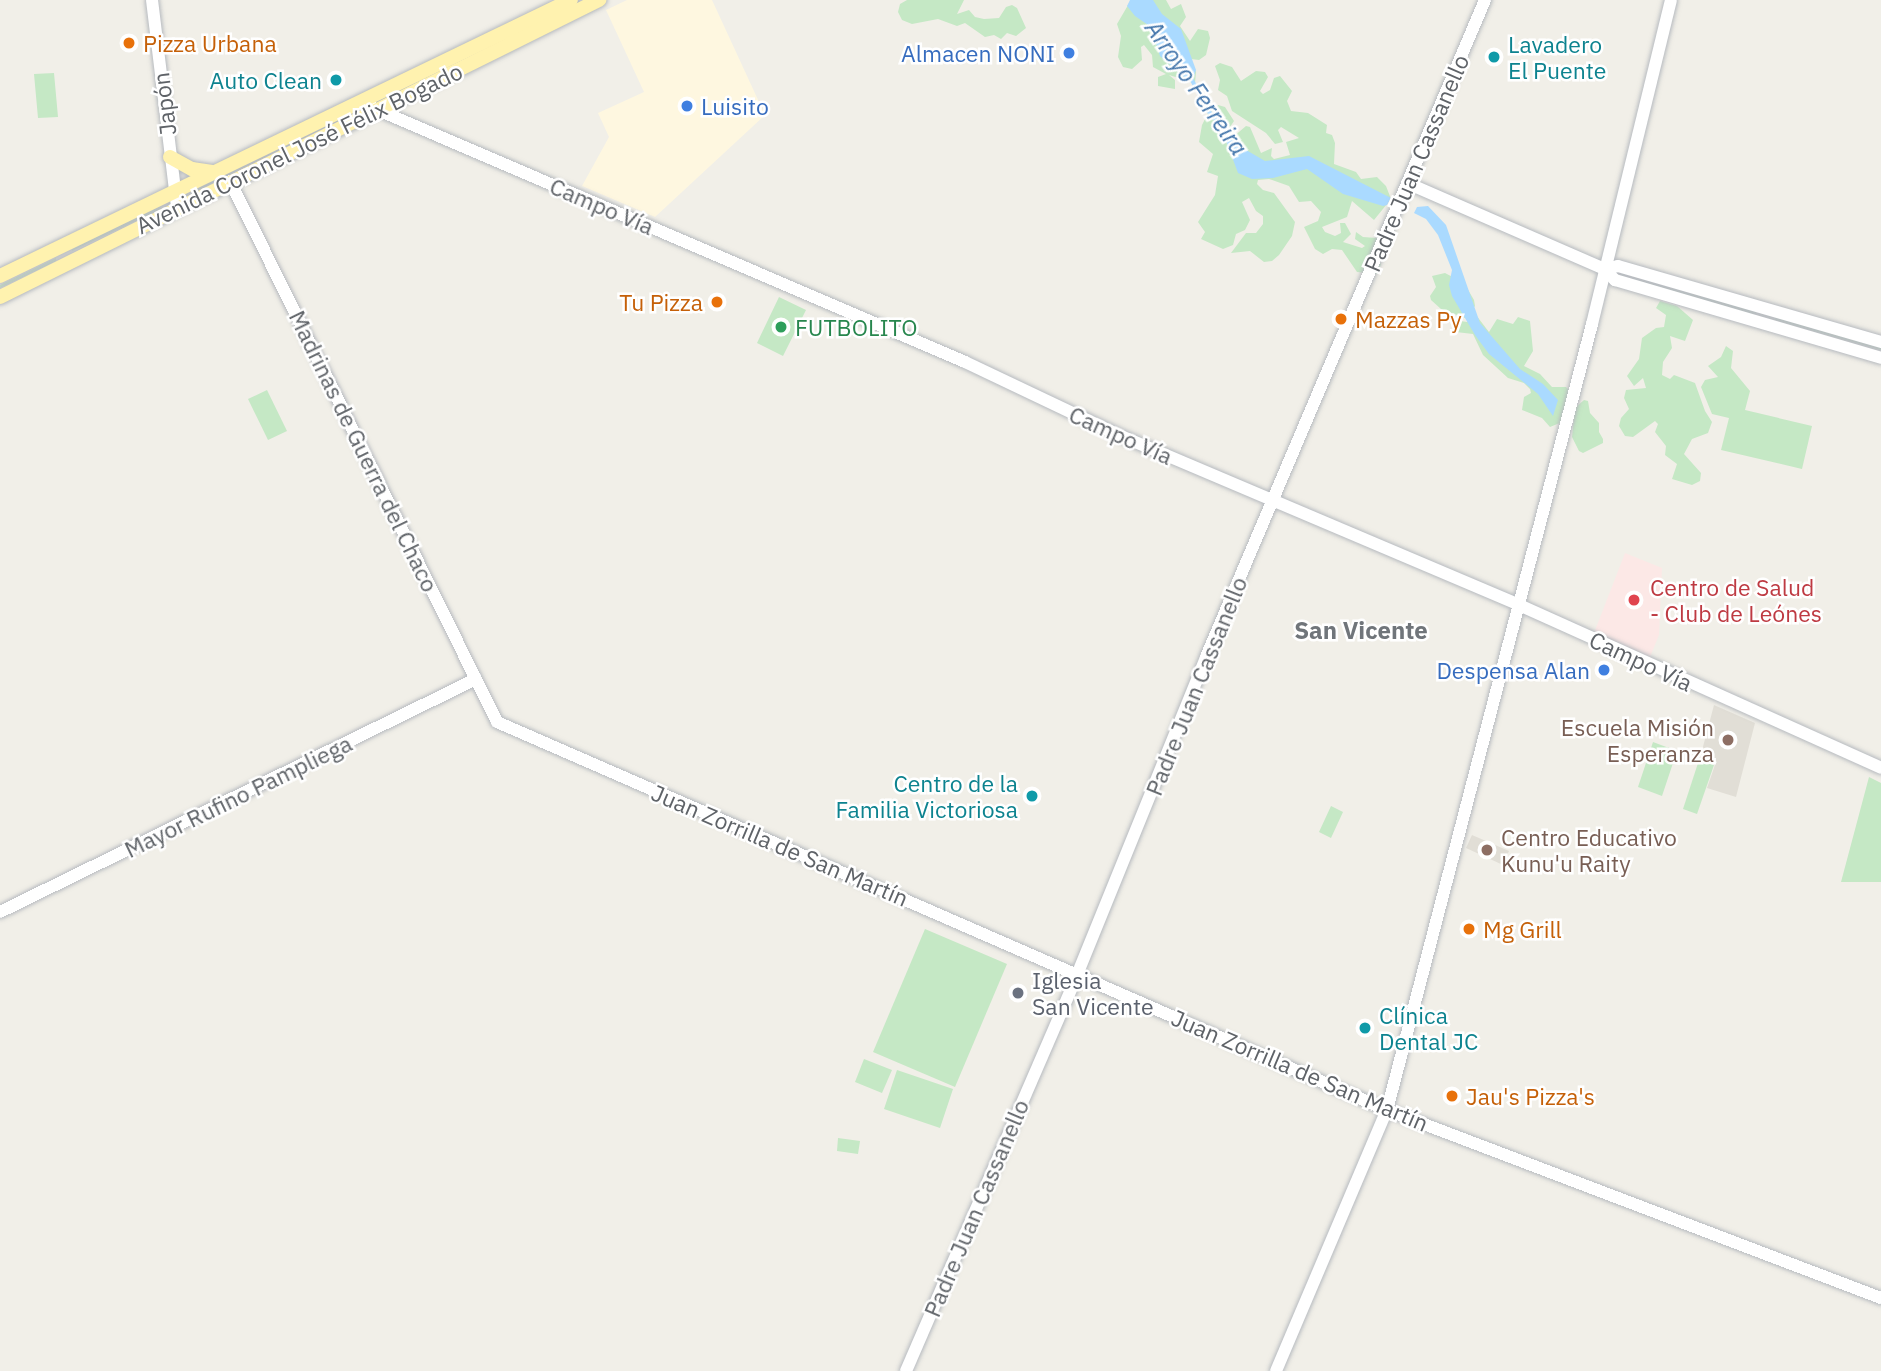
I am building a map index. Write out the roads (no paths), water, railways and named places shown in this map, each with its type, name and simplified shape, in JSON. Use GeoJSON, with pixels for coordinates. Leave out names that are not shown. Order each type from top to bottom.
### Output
{"type":"FeatureCollection","features":[{"type":"Feature","properties":{"kind":"main road","name":"Avenida Coronel José Félix Bogado"},"geometry":{"type":"LineString","coordinates":[[0,276],[571,0]]}},
{"type":"Feature","properties":{"kind":"main road","name":"Avenida Coronel José Félix Bogado"},"geometry":{"type":"LineString","coordinates":[[0,297],[599,0]]}},
{"type":"Feature","properties":{"kind":"main road"},"geometry":{"type":"LineString","coordinates":[[170,157],[192,169],[215,172]]}},
{"type":"Feature","properties":{"kind":"street","name":"Japón"},"geometry":{"type":"LineString","coordinates":[[152,0],[177,208]]}},
{"type":"Feature","properties":{"kind":"street","name":"Padre Juan Cassanello"},"geometry":{"type":"LineString","coordinates":[[906,1371],[1077,975],[1272,501],[1485,0]]}},
{"type":"Feature","properties":{"kind":"street"},"geometry":{"type":"LineString","coordinates":[[1276,1371],[1387,1110],[1605,269],[1671,0]]}},
{"type":"Feature","properties":{"kind":"street","name":"Campo Vía"},"geometry":{"type":"LineString","coordinates":[[361,102],[965,362],[1119,435],[1519,605],[1881,768]]}},
{"type":"Feature","properties":{"kind":"street","name":"Madrinas de Guerra del Chaco"},"geometry":{"type":"LineString","coordinates":[[230,181],[497,722]]}},
{"type":"Feature","properties":{"kind":"street"},"geometry":{"type":"LineString","coordinates":[[1407,183],[1605,269],[1615,280],[1881,358]]}},
{"type":"Feature","properties":{"kind":"street"},"geometry":{"type":"LineString","coordinates":[[1605,269],[1618,266],[1881,342]]}},
{"type":"Feature","properties":{"kind":"street","name":"Mayor Rufino Pampliega"},"geometry":{"type":"LineString","coordinates":[[0,912],[476,679]]}},
{"type":"Feature","properties":{"kind":"street","name":"Juan Zorrilla de San Martín"},"geometry":{"type":"LineString","coordinates":[[497,722],[1387,1110],[1881,1298]]}},
{"type":"Feature","properties":{"kind":"water"},"geometry":{"type":"Polygon","coordinates":[[[1130,0],[1153,0],[1162,14],[1181,29],[1196,70],[1193,79],[1184,77],[1160,56],[1151,27],[1135,16],[1127,6],[1130,0]]]}},
{"type":"Feature","properties":{"kind":"water"},"geometry":{"type":"Polygon","coordinates":[[[1202,107],[1223,118],[1241,147],[1265,161],[1309,156],[1391,198],[1387,205],[1383,206],[1343,194],[1307,169],[1273,178],[1252,179],[1238,173],[1222,130],[1202,107]]]}},
{"type":"Feature","properties":{"kind":"water"},"geometry":{"type":"Polygon","coordinates":[[[1428,206],[1446,225],[1480,323],[1520,369],[1543,384],[1558,400],[1553,416],[1538,394],[1489,354],[1475,335],[1452,296],[1449,285],[1452,270],[1438,235],[1426,219],[1414,213],[1417,207],[1428,206]]]}},
{"type":"Feature","properties":{"kind":"waterway","name":"Arroyo Ferreira"},"geometry":{"type":"LineString","coordinates":[[1190,76],[1210,112]]}},
{"type":"Feature","properties":{"kind":"place","name":"Pizza Urbana"},"geometry":{"type":"Point","coordinates":[129,43]}},
{"type":"Feature","properties":{"kind":"place","name":"Almacen NONI"},"geometry":{"type":"Point","coordinates":[1069,53]}},
{"type":"Feature","properties":{"kind":"place","name":"Lavadero El Puente"},"geometry":{"type":"Point","coordinates":[1494,57]}},
{"type":"Feature","properties":{"kind":"place","name":"Auto Clean"},"geometry":{"type":"Point","coordinates":[336,80]}},
{"type":"Feature","properties":{"kind":"place","name":"Luisito"},"geometry":{"type":"Point","coordinates":[687,106]}},
{"type":"Feature","properties":{"kind":"place","name":"Tu Pizza"},"geometry":{"type":"Point","coordinates":[717,302]}},
{"type":"Feature","properties":{"kind":"place","name":"Mazzas Py"},"geometry":{"type":"Point","coordinates":[1341,319]}},
{"type":"Feature","properties":{"kind":"place","name":"FUTBOLITO"},"geometry":{"type":"Point","coordinates":[781,327]}},
{"type":"Feature","properties":{"kind":"place","name":"Centro de Salud - Club de Leónes"},"geometry":{"type":"Point","coordinates":[1634,600]}},
{"type":"Feature","properties":{"kind":"place","name":"Despensa Alan"},"geometry":{"type":"Point","coordinates":[1604,670]}},
{"type":"Feature","properties":{"kind":"place","name":"Escuela Misión Esperanza"},"geometry":{"type":"Point","coordinates":[1728,740]}},
{"type":"Feature","properties":{"kind":"place","name":"Centro de la Familia Victoriosa"},"geometry":{"type":"Point","coordinates":[1032,796]}},
{"type":"Feature","properties":{"kind":"place","name":"Centro Educativo Kunu'u Raity"},"geometry":{"type":"Point","coordinates":[1487,850]}},
{"type":"Feature","properties":{"kind":"place","name":"Mg Grill"},"geometry":{"type":"Point","coordinates":[1469,929]}},
{"type":"Feature","properties":{"kind":"place","name":"Iglesia San Vicente"},"geometry":{"type":"Point","coordinates":[1018,993]}},
{"type":"Feature","properties":{"kind":"place","name":"Clínica Dental JC"},"geometry":{"type":"Point","coordinates":[1365,1028]}},
{"type":"Feature","properties":{"kind":"place","name":"Jau's Pizza's"},"geometry":{"type":"Point","coordinates":[1452,1096]}},
{"type":"Feature","properties":{"kind":"district","name":"San Vicente"},"geometry":{"type":"Point","coordinates":[1361,631]}}]}
